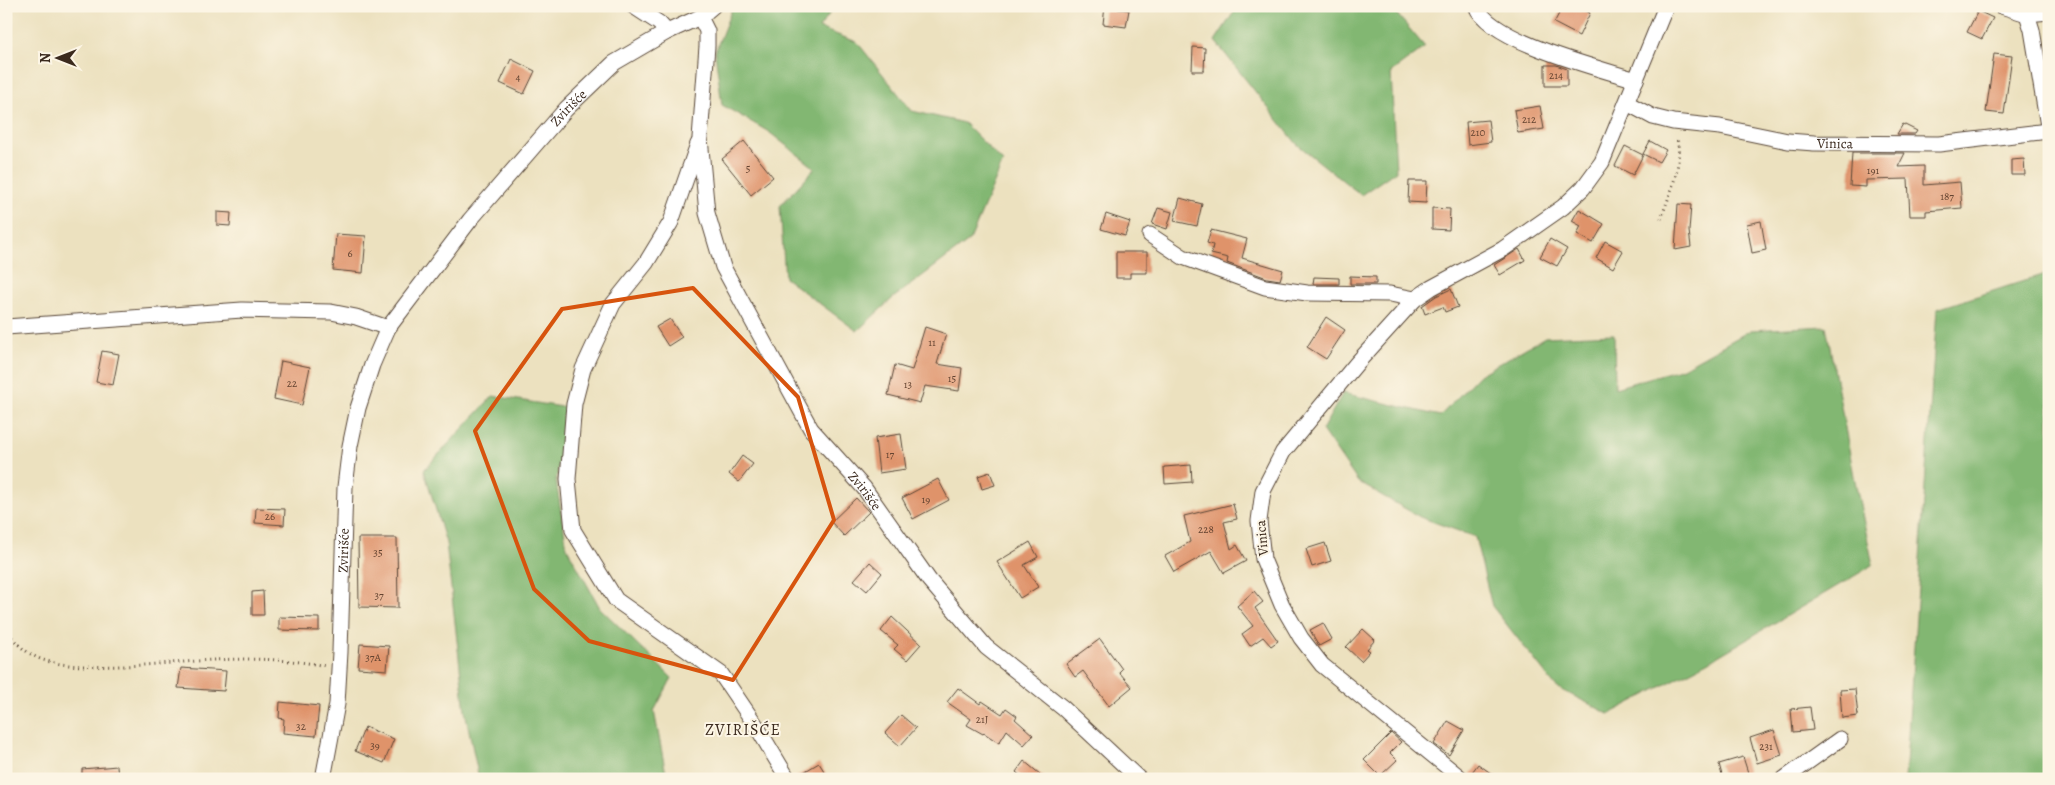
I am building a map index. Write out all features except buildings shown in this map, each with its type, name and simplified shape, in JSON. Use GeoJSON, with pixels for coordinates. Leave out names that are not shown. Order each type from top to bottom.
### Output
{"type":"FeatureCollection","features":[{"type":"Feature","properties":{"kind":"street"},"geometry":{"type":"LineString","coordinates":[[633,6],[659,23],[667,32]]}},
{"type":"Feature","properties":{"kind":"street"},"geometry":{"type":"LineString","coordinates":[[700,17],[713,6]]}},
{"type":"Feature","properties":{"kind":"street"},"geometry":{"type":"LineString","coordinates":[[1476,6],[1480,15],[1494,27],[1527,44],[1636,80]]}},
{"type":"Feature","properties":{"kind":"street","name":"Vinica"},"geometry":{"type":"LineString","coordinates":[[1462,779],[1322,665],[1301,638],[1282,605],[1263,559],[1259,520],[1263,492],[1283,452],[1357,363],[1415,299],[1431,288],[1503,249],[1563,207],[1583,188],[1602,162],[1666,6]]}},
{"type":"Feature","properties":{"kind":"street"},"geometry":{"type":"LineString","coordinates":[[2001,6],[2027,14],[2049,12]]}},
{"type":"Feature","properties":{"kind":"street","name":"Vinica"},"geometry":{"type":"LineString","coordinates":[[1627,103],[1653,117],[1673,122],[1720,126],[1788,140],[1832,143],[1939,144],[2049,131],[2032,30],[2027,14]]}},
{"type":"Feature","properties":{"kind":"street","name":"Zvirišće"},"geometry":{"type":"LineString","coordinates":[[323,779],[337,704],[345,487],[350,446],[358,408],[372,365],[388,328],[470,220],[566,109],[614,63],[667,32],[700,17],[706,31],[707,46],[700,138],[707,213],[723,267],[811,429],[864,488],[929,580],[986,647],[1063,708],[1139,779]]}},
{"type":"Feature","properties":{"kind":"street","name":"Zvirišće"},"geometry":{"type":"LineString","coordinates":[[700,138],[671,222],[646,263],[613,304],[583,369],[574,404],[568,479],[573,530],[616,600],[721,674],[757,727],[788,779]]}},
{"type":"Feature","properties":{"kind":"street"},"geometry":{"type":"LineString","coordinates":[[1150,235],[1183,257],[1265,287],[1307,293],[1390,294],[1415,299]]}},
{"type":"Feature","properties":{"kind":"street"},"geometry":{"type":"LineString","coordinates":[[6,328],[242,310],[331,312],[356,317],[388,328]]}},
{"type":"Feature","properties":{"kind":"street"},"geometry":{"type":"LineString","coordinates":[[1784,779],[1840,739]]}},
{"type":"Feature","properties":{"kind":"path"},"geometry":{"type":"LineString","coordinates":[[1661,219],[1677,173],[1680,152],[1673,122]]}},
{"type":"Feature","properties":{"kind":"path"},"geometry":{"type":"LineString","coordinates":[[6,628],[17,645],[37,658],[63,664],[102,666],[258,658],[298,660],[339,669]]}},
{"type":"Feature","properties":{"kind":"highlighted area"},"geometry":{"type":"Polygon","coordinates":[[[693,288],[798,397],[834,520],[733,680],[589,641],[534,589],[475,431],[562,309],[693,288]]]}},
{"type":"Feature","properties":{"kind":"green space"},"geometry":{"type":"Polygon","coordinates":[[[733,6],[835,6],[819,28],[857,42],[912,111],[964,123],[1003,162],[970,240],[893,298],[857,331],[785,278],[780,206],[815,168],[769,132],[722,105],[715,52],[733,6]]]}},
{"type":"Feature","properties":{"kind":"green space"},"geometry":{"type":"Polygon","coordinates":[[[1230,6],[1390,6],[1425,47],[1391,72],[1396,171],[1361,195],[1297,144],[1215,41],[1236,9],[1230,6]]]}},
{"type":"Feature","properties":{"kind":"green space"},"geometry":{"type":"Polygon","coordinates":[[[2049,273],[2049,779],[1905,779],[1937,309],[2049,273]]]}},
{"type":"Feature","properties":{"kind":"green space"},"geometry":{"type":"Polygon","coordinates":[[[1826,326],[1873,565],[1708,662],[1609,714],[1556,687],[1492,606],[1475,537],[1420,517],[1358,482],[1322,430],[1343,393],[1440,416],[1479,375],[1545,337],[1614,334],[1615,388],[1683,368],[1751,330],[1826,326]]]}},
{"type":"Feature","properties":{"kind":"green space"},"geometry":{"type":"Polygon","coordinates":[[[493,396],[568,408],[556,481],[567,548],[600,608],[672,678],[654,711],[667,779],[479,779],[465,711],[446,543],[424,470],[493,396]]]}},
{"type":"Feature","properties":{"kind":"district","name":"ZVIRIŠĆE"},"geometry":{"type":"Point","coordinates":[743,730]}}]}
